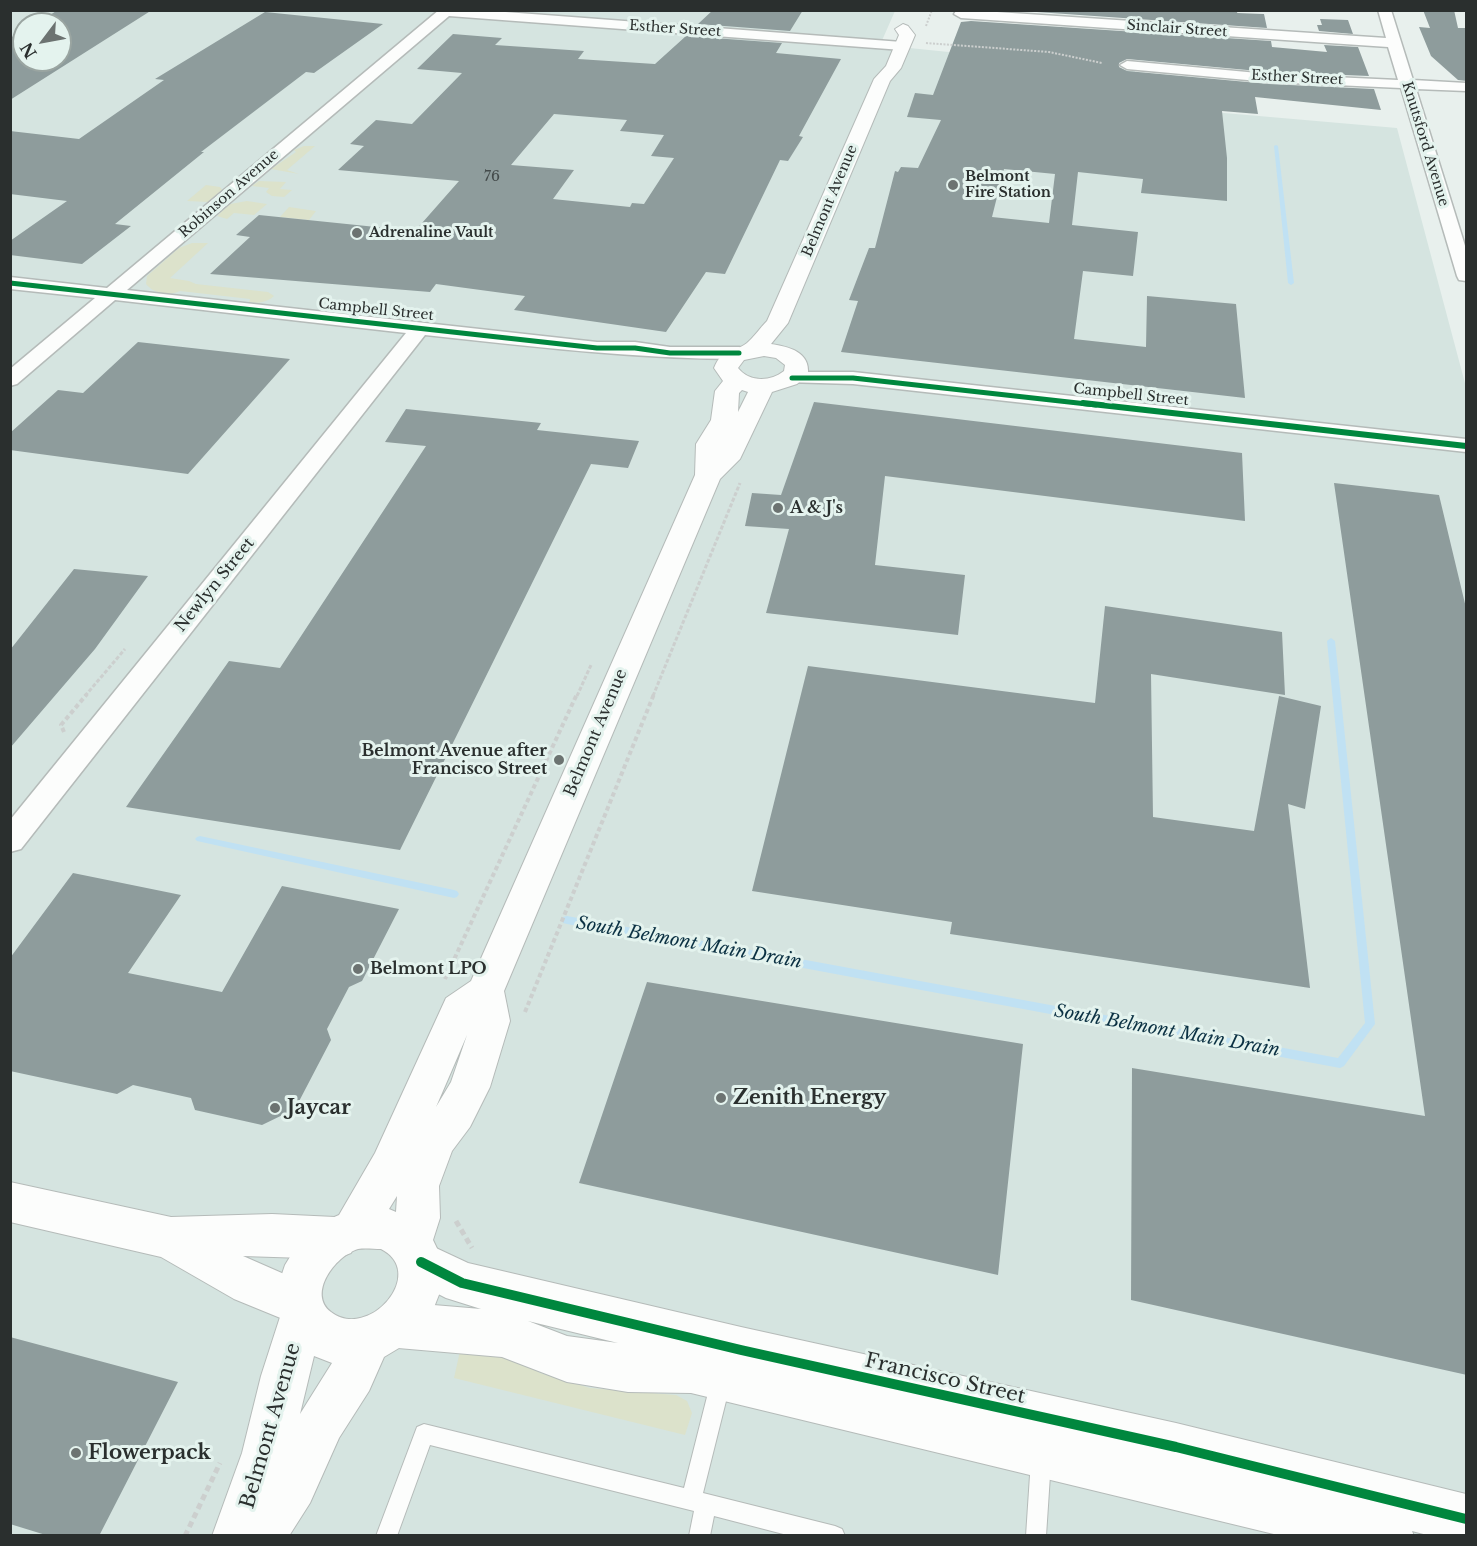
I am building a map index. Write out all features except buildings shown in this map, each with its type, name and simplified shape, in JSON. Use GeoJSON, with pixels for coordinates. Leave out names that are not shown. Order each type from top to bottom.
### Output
{"type":"FeatureCollection","features":[{"type":"Feature","properties":{"kind":"main road","name":"Belmont Avenue"},"geometry":{"type":"LineString","coordinates":[[708,475],[705,459],[708,441],[726,412],[727,391],[739,364],[777,323],[882,79],[893,68],[900,40],[912,10]]}},
{"type":"Feature","properties":{"kind":"main road"},"geometry":{"type":"LineString","coordinates":[[777,323],[791,365]]}},
{"type":"Feature","properties":{"kind":"main road"},"geometry":{"type":"LineString","coordinates":[[739,364],[791,365]]}},
{"type":"Feature","properties":{"kind":"main road"},"geometry":{"type":"LineString","coordinates":[[739,364],[763,386],[791,365]]}},
{"type":"Feature","properties":{"kind":"main road","name":"Belmont Avenue"},"geometry":{"type":"LineString","coordinates":[[485,991],[708,475],[727,459],[763,386]]}},
{"type":"Feature","properties":{"kind":"main road"},"geometry":{"type":"LineString","coordinates":[[301,1311],[300,1286],[307,1267],[319,1250],[344,1234],[391,1166],[460,1009],[485,991],[491,1021],[470,1087],[455,1114],[434,1142],[418,1186],[415,1252],[422,1284],[413,1306],[383,1333]]}},
{"type":"Feature","properties":{"kind":"main road"},"geometry":{"type":"LineString","coordinates":[[10,1202],[171,1238],[344,1234],[385,1228],[415,1252]]}},
{"type":"Feature","properties":{"kind":"main road"},"geometry":{"type":"LineString","coordinates":[[171,1238],[225,1273],[301,1311],[318,1335],[341,1344],[383,1333],[502,1334],[567,1359],[628,1368],[691,1370],[1389,1536]]}},
{"type":"Feature","properties":{"kind":"main road","name":"Francisco Street"},"geometry":{"type":"LineString","coordinates":[[415,1252],[462,1283],[741,1350],[1176,1447],[1467,1519]]}},
{"type":"Feature","properties":{"kind":"main road","name":"Belmont Avenue"},"geometry":{"type":"LineString","coordinates":[[237,1536],[267,1454],[301,1311]]}},
{"type":"Feature","properties":{"kind":"main road","name":"Belmont Avenue"},"geometry":{"type":"LineString","coordinates":[[260,1536],[292,1485],[322,1421],[352,1374],[383,1333]]}},
{"type":"Feature","properties":{"kind":"street","name":"Knutsford Avenue"},"geometry":{"type":"LineString","coordinates":[[1384,10],[1467,276]]}},
{"type":"Feature","properties":{"kind":"street","name":"Esther Street"},"geometry":{"type":"LineString","coordinates":[[448,11],[900,40]]}},
{"type":"Feature","properties":{"kind":"street","name":"Robinson Avenue"},"geometry":{"type":"LineString","coordinates":[[10,380],[434,20],[448,11]]}},
{"type":"Feature","properties":{"kind":"street","name":"Sinclair Street"},"geometry":{"type":"LineString","coordinates":[[962,14],[1393,43]]}},
{"type":"Feature","properties":{"kind":"street","name":"Esther Street"},"geometry":{"type":"LineString","coordinates":[[1127,65],[1269,78],[1406,82],[1467,87]]}},
{"type":"Feature","properties":{"kind":"street","name":"Campbell Street"},"geometry":{"type":"LineString","coordinates":[[10,283],[739,364]]}},
{"type":"Feature","properties":{"kind":"street","name":"Newlyn Street"},"geometry":{"type":"LineString","coordinates":[[10,841],[419,329]]}},
{"type":"Feature","properties":{"kind":"street","name":"Campbell Street"},"geometry":{"type":"LineString","coordinates":[[791,365],[853,378],[1467,446]]}},
{"type":"Feature","properties":{"kind":"lane"},"geometry":{"type":"LineString","coordinates":[[699,1536],[699,1502],[722,1377]]}},
{"type":"Feature","properties":{"kind":"lane"},"geometry":{"type":"LineString","coordinates":[[386,1536],[424,1434],[835,1536]]}},
{"type":"Feature","properties":{"kind":"lane"},"geometry":{"type":"LineString","coordinates":[[1036,1536],[1042,1453]]}},
{"type":"Feature","properties":{"kind":"path"},"geometry":{"type":"LineString","coordinates":[[900,40],[1049,52],[1102,63],[1127,65]]}},
{"type":"Feature","properties":{"kind":"path"},"geometry":{"type":"LineString","coordinates":[[521,1021],[744,473]]}},
{"type":"Feature","properties":{"kind":"path"},"geometry":{"type":"LineString","coordinates":[[66,735],[61,725],[130,644]]}},
{"type":"Feature","properties":{"kind":"path"},"geometry":{"type":"LineString","coordinates":[[443,984],[593,661]]}},
{"type":"Feature","properties":{"kind":"path"},"geometry":{"type":"LineString","coordinates":[[452,1215],[476,1255]]}},
{"type":"Feature","properties":{"kind":"shaded area"},"geometry":{"type":"Polygon","coordinates":[[[10,11],[895,11],[880,45],[1135,71],[1132,105],[1397,128],[1466,387],[1466,1535],[11,1535],[10,11]]]}},
{"type":"Feature","properties":{"kind":"green space"},"geometry":{"type":"Polygon","coordinates":[[[304,146],[315,146],[287,170],[299,174],[271,169],[296,152],[294,150],[304,146]]]}},
{"type":"Feature","properties":{"kind":"green space"},"geometry":{"type":"Polygon","coordinates":[[[259,181],[286,182],[280,189],[292,190],[284,197],[272,196],[266,192],[269,188],[252,186],[259,181]]]}},
{"type":"Feature","properties":{"kind":"green space"},"geometry":{"type":"Polygon","coordinates":[[[206,185],[220,187],[223,191],[208,202],[187,201],[206,185]]]}},
{"type":"Feature","properties":{"kind":"green space"},"geometry":{"type":"Polygon","coordinates":[[[247,201],[267,204],[254,215],[234,213],[227,219],[217,216],[230,204],[247,201]]]}},
{"type":"Feature","properties":{"kind":"green space"},"geometry":{"type":"Polygon","coordinates":[[[289,207],[316,211],[309,220],[280,217],[289,207]]]}},
{"type":"Feature","properties":{"kind":"green space"},"geometry":{"type":"Polygon","coordinates":[[[192,243],[208,243],[170,278],[196,284],[268,292],[274,296],[266,301],[252,303],[249,302],[250,299],[180,291],[162,293],[146,284],[147,276],[179,248],[192,243]]]}},
{"type":"Feature","properties":{"kind":"green space"},"geometry":{"type":"Polygon","coordinates":[[[460,1351],[516,1358],[540,1373],[590,1388],[676,1395],[687,1401],[692,1413],[685,1435],[454,1378],[460,1351]]]}},
{"type":"Feature","properties":{"kind":"waterway","name":"South Belmont Main Drain"},"geometry":{"type":"LineString","coordinates":[[1276,146],[1291,283]]}},
{"type":"Feature","properties":{"kind":"waterway","name":"South Belmont Main Drain"},"geometry":{"type":"LineString","coordinates":[[567,920],[1340,1063],[1370,1024],[1331,641]]}},
{"type":"Feature","properties":{"kind":"waterway"},"geometry":{"type":"LineString","coordinates":[[200,839],[454,894]]}},
{"type":"Feature","properties":{"kind":"cycle path"},"geometry":{"type":"LineString","coordinates":[[10,283],[597,348],[635,348],[670,353],[739,353]]}},
{"type":"Feature","properties":{"kind":"cycle path"},"geometry":{"type":"LineString","coordinates":[[792,378],[853,378],[1466,446]]}},
{"type":"Feature","properties":{"kind":"cycle path"},"geometry":{"type":"LineString","coordinates":[[421,1262],[462,1283],[741,1350],[1176,1447],[1466,1519]]}},
{"type":"Feature","properties":{"kind":"place","name":"Belmont Fire Station"},"geometry":{"type":"Point","coordinates":[953,185]}},
{"type":"Feature","properties":{"kind":"place","name":"Adrenaline Vault"},"geometry":{"type":"Point","coordinates":[357,233]}},
{"type":"Feature","properties":{"kind":"place","name":"A & J's"},"geometry":{"type":"Point","coordinates":[778,508]}},
{"type":"Feature","properties":{"kind":"place","name":"Belmont Avenue after Francisco Street"},"geometry":{"type":"Point","coordinates":[559,760]}},
{"type":"Feature","properties":{"kind":"place","name":"Belmont LPO"},"geometry":{"type":"Point","coordinates":[358,969]}},
{"type":"Feature","properties":{"kind":"place","name":"Zenith Energy"},"geometry":{"type":"Point","coordinates":[721,1098]}},
{"type":"Feature","properties":{"kind":"place","name":"Jaycar"},"geometry":{"type":"Point","coordinates":[275,1108]}},
{"type":"Feature","properties":{"kind":"place","name":"Flowerpack"},"geometry":{"type":"Point","coordinates":[76,1453]}}]}
